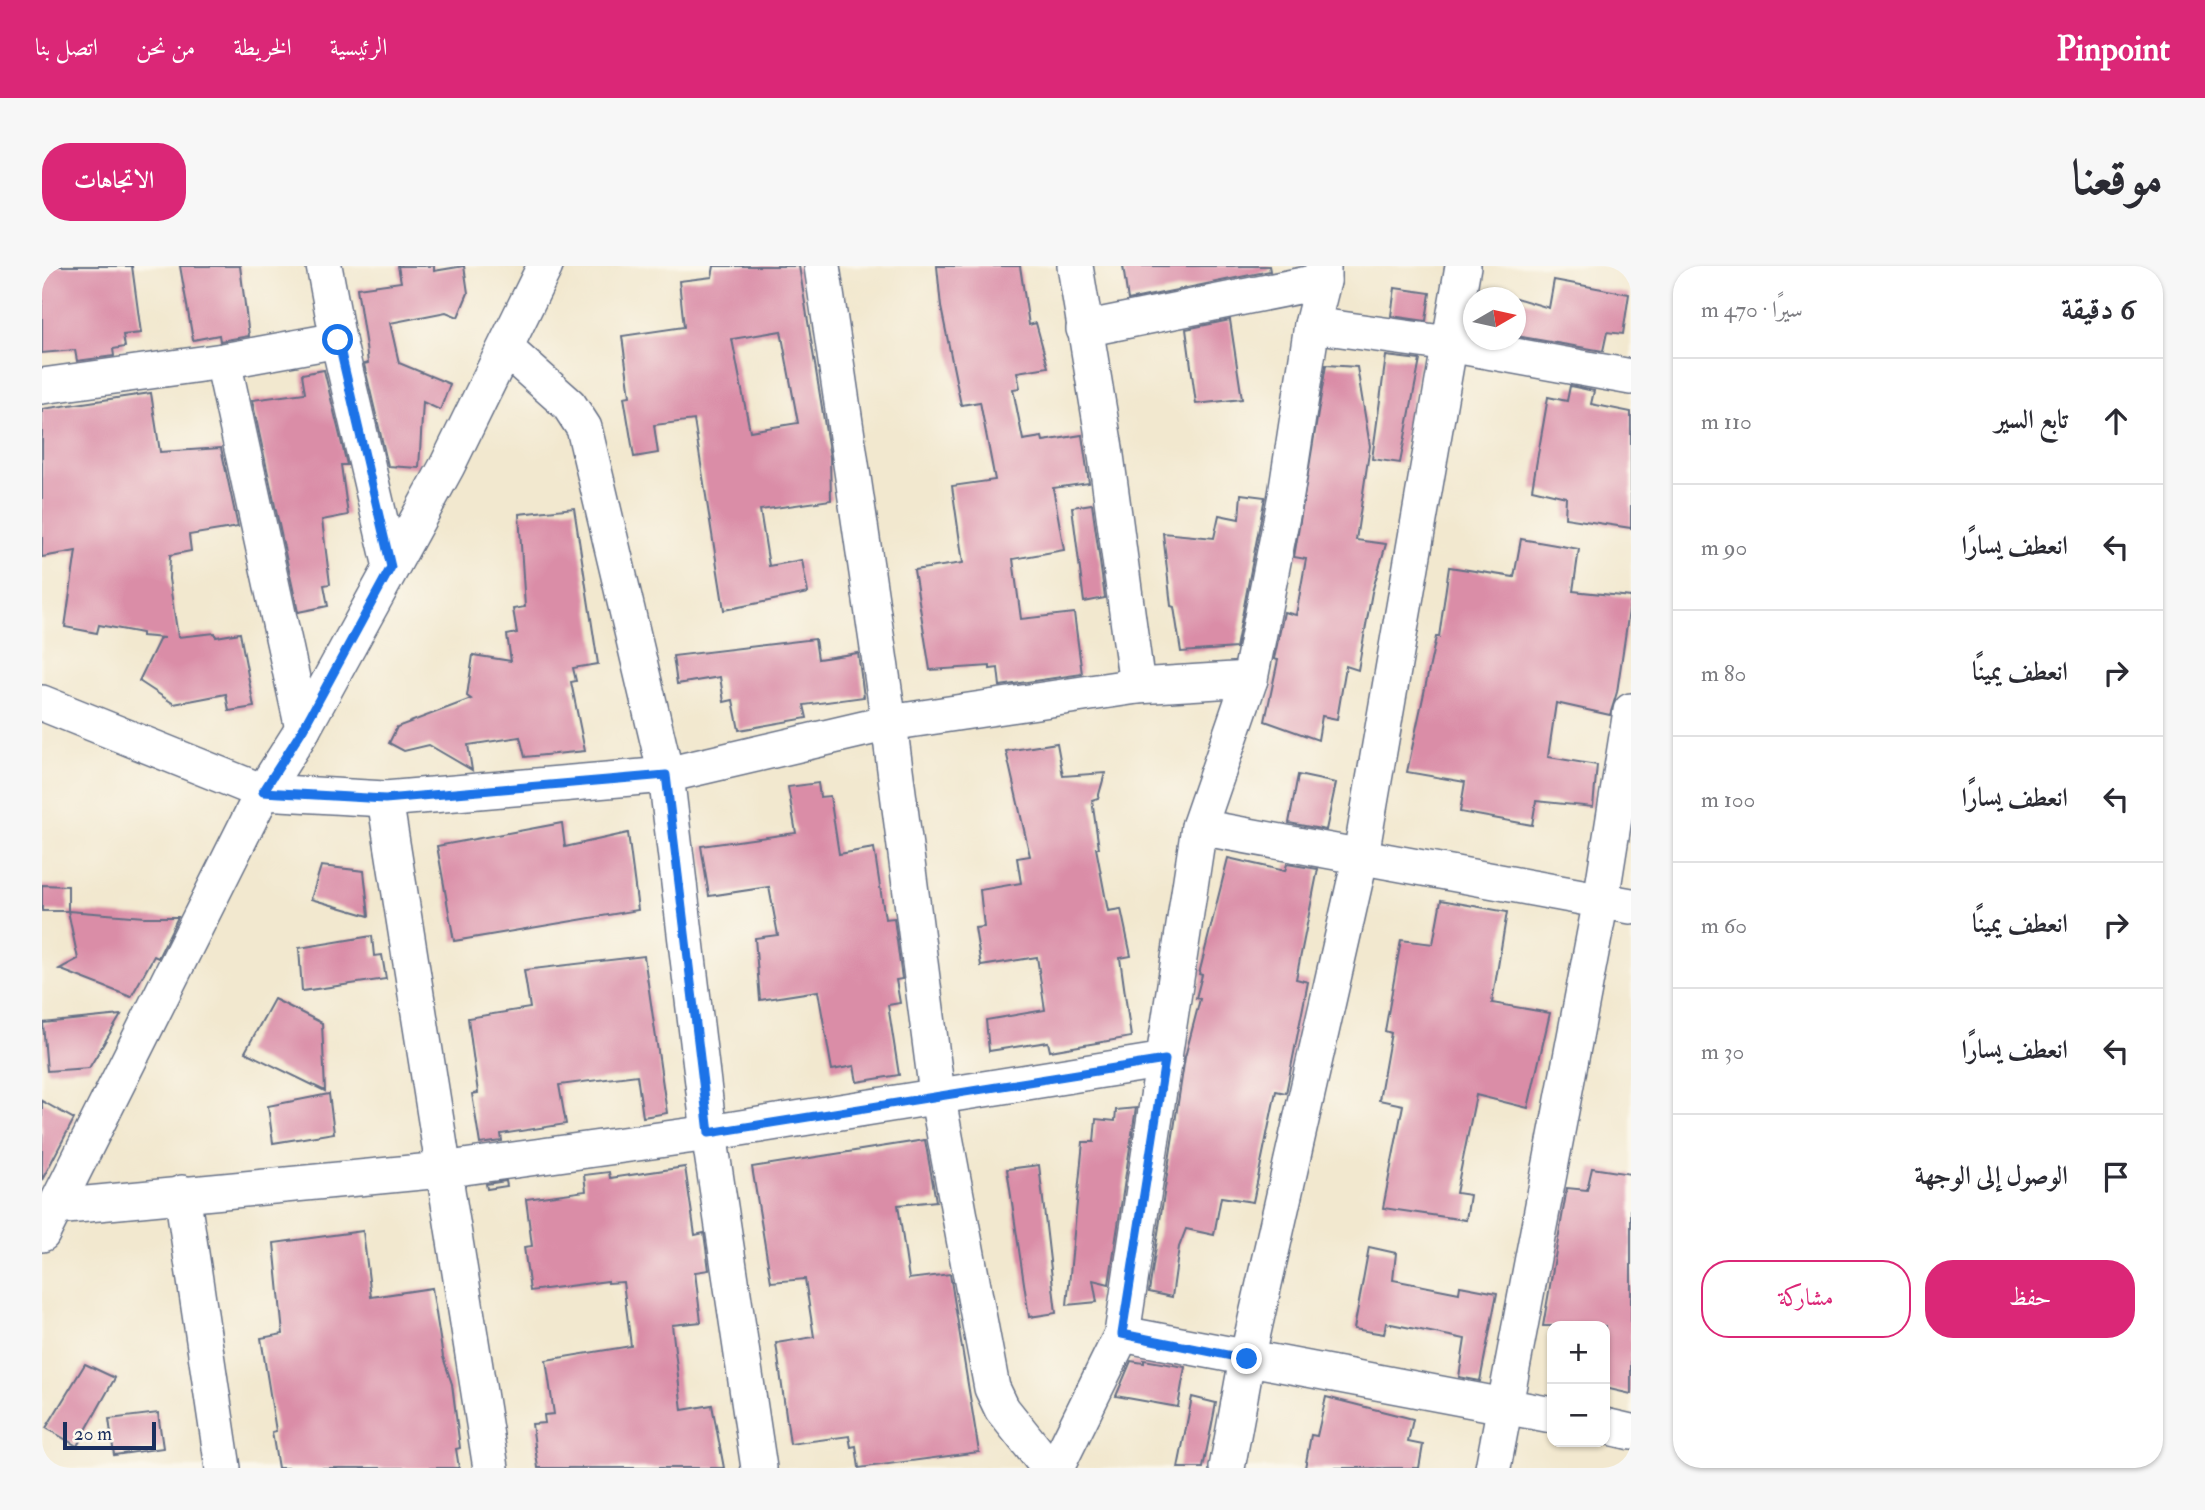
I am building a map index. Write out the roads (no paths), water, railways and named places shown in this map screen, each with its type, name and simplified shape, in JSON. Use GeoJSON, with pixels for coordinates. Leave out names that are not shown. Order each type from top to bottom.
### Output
{"type":"FeatureCollection","features":[{"type":"Feature","properties":{"kind":"street"},"geometry":{"type":"LineString","coordinates":[[324,266],[338,340],[391,567]]}},
{"type":"Feature","properties":{"kind":"street"},"geometry":{"type":"LineString","coordinates":[[49,1221],[263,792],[303,729],[391,567],[506,349],[545,266]]}},
{"type":"Feature","properties":{"kind":"street"},"geometry":{"type":"LineString","coordinates":[[822,266],[889,723],[937,1094],[992,1388],[1002,1409],[1049,1468]]}},
{"type":"Feature","properties":{"kind":"street"},"geometry":{"type":"LineString","coordinates":[[1075,266],[1105,448],[1137,686]]}},
{"type":"Feature","properties":{"kind":"street"},"geometry":{"type":"LineString","coordinates":[[1227,1468],[1247,1359],[1361,855],[1463,266]]}},
{"type":"Feature","properties":{"kind":"street"},"geometry":{"type":"LineString","coordinates":[[1056,1468],[1122,1334],[1199,827],[1250,679],[1288,481],[1312,325],[1323,273],[1084,329]]}},
{"type":"Feature","properties":{"kind":"street"},"geometry":{"type":"LineString","coordinates":[[1312,325],[1449,344],[1631,377]]}},
{"type":"Feature","properties":{"kind":"street"},"geometry":{"type":"LineString","coordinates":[[42,386],[223,361],[338,340]]}},
{"type":"Feature","properties":{"kind":"street"},"geometry":{"type":"LineString","coordinates":[[506,349],[569,405],[584,428],[666,775],[709,1133],[759,1468]]}},
{"type":"Feature","properties":{"kind":"street"},"geometry":{"type":"LineString","coordinates":[[223,361],[303,729]]}},
{"type":"Feature","properties":{"kind":"street"},"geometry":{"type":"LineString","coordinates":[[42,703],[263,792],[385,799],[666,775],[889,723],[1137,686],[1250,679]]}},
{"type":"Feature","properties":{"kind":"street"},"geometry":{"type":"LineString","coordinates":[[1493,1468],[1616,903],[1631,711]]}},
{"type":"Feature","properties":{"kind":"street"},"geometry":{"type":"LineString","coordinates":[[385,799],[491,1468]]}},
{"type":"Feature","properties":{"kind":"street"},"geometry":{"type":"LineString","coordinates":[[1199,827],[1616,903]]}},
{"type":"Feature","properties":{"kind":"street"},"geometry":{"type":"LineString","coordinates":[[49,1221],[182,1193],[442,1170],[709,1133],[937,1094],[1165,1060]]}},
{"type":"Feature","properties":{"kind":"street"},"geometry":{"type":"LineString","coordinates":[[182,1193],[223,1468]]}},
{"type":"Feature","properties":{"kind":"street"},"geometry":{"type":"LineString","coordinates":[[1122,1334],[1547,1414]]}},
{"type":"Feature","properties":{"kind":"street"},"geometry":{"type":"LineString","coordinates":[[1610,1427],[1631,1432]]}}]}
